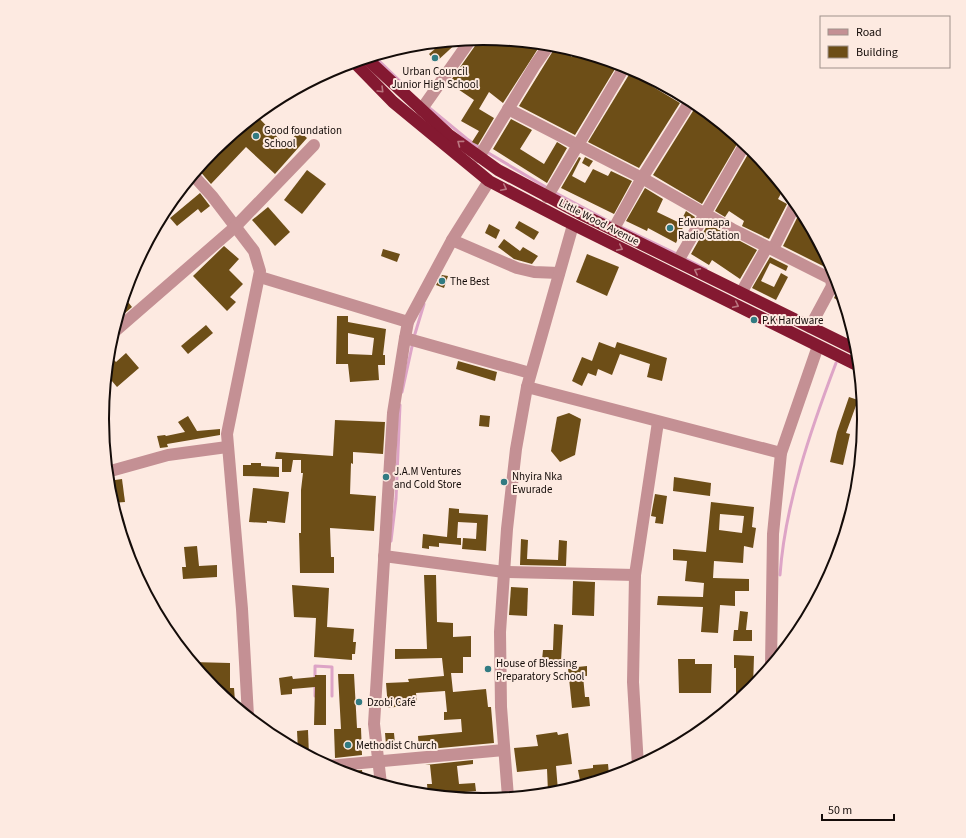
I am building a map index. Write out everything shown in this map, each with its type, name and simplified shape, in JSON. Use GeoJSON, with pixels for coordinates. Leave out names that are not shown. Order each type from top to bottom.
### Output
{"type":"FeatureCollection","features":[{"type":"Feature","properties":{"kind":"highway","name":"Little Wood Avenue"},"geometry":{"type":"LineString","coordinates":[[371,63],[448,134],[498,170],[547,197],[850,347]]}},
{"type":"Feature","properties":{"kind":"highway","name":"Little Wood Avenue"},"geometry":{"type":"LineString","coordinates":[[358,67],[393,102],[489,181],[573,225],[853,363]]}},
{"type":"Feature","properties":{"kind":"street"},"geometry":{"type":"LineString","coordinates":[[421,110],[466,46]]}},
{"type":"Feature","properties":{"kind":"street"},"geometry":{"type":"LineString","coordinates":[[479,157],[546,50]]}},
{"type":"Feature","properties":{"kind":"street"},"geometry":{"type":"LineString","coordinates":[[547,197],[622,71]]}},
{"type":"Feature","properties":{"kind":"street"},"geometry":{"type":"LineString","coordinates":[[613,230],[642,178],[689,107]]}},
{"type":"Feature","properties":{"kind":"street"},"geometry":{"type":"LineString","coordinates":[[508,109],[642,178],[770,248],[830,278]]}},
{"type":"Feature","properties":{"kind":"street"},"geometry":{"type":"LineString","coordinates":[[121,326],[235,227],[314,144]]}},
{"type":"Feature","properties":{"kind":"street"},"geometry":{"type":"LineString","coordinates":[[678,261],[742,150]]}},
{"type":"Feature","properties":{"kind":"street"},"geometry":{"type":"LineString","coordinates":[[196,179],[212,196],[254,251],[260,271],[260,277],[229,421],[227,447],[242,609],[248,710]]}},
{"type":"Feature","properties":{"kind":"street"},"geometry":{"type":"LineString","coordinates":[[380,778],[374,724],[393,413],[405,338],[408,322],[452,240],[489,181]]}},
{"type":"Feature","properties":{"kind":"street"},"geometry":{"type":"LineString","coordinates":[[741,293],[793,209]]}},
{"type":"Feature","properties":{"kind":"street"},"geometry":{"type":"LineString","coordinates":[[507,792],[501,707],[500,632],[504,572],[516,449],[530,373],[573,225]]}},
{"type":"Feature","properties":{"kind":"street"},"geometry":{"type":"LineString","coordinates":[[452,240],[517,268],[534,272],[559,273]]}},
{"type":"Feature","properties":{"kind":"street"},"geometry":{"type":"LineString","coordinates":[[260,277],[408,322]]}},
{"type":"Feature","properties":{"kind":"street"},"geometry":{"type":"LineString","coordinates":[[810,327],[832,284]]}},
{"type":"Feature","properties":{"kind":"street"},"geometry":{"type":"LineString","coordinates":[[405,338],[530,373]]}},
{"type":"Feature","properties":{"kind":"street"},"geometry":{"type":"LineString","coordinates":[[771,658],[773,534],[781,453],[818,346]]}},
{"type":"Feature","properties":{"kind":"street"},"geometry":{"type":"LineString","coordinates":[[527,387],[781,453]]}},
{"type":"Feature","properties":{"kind":"street"},"geometry":{"type":"LineString","coordinates":[[638,759],[633,682],[635,575],[658,422]]}},
{"type":"Feature","properties":{"kind":"street"},"geometry":{"type":"LineString","coordinates":[[112,470],[168,455],[227,447]]}},
{"type":"Feature","properties":{"kind":"street"},"geometry":{"type":"LineString","coordinates":[[384,556],[504,572],[635,575]]}},
{"type":"Feature","properties":{"kind":"street"},"geometry":{"type":"LineString","coordinates":[[340,765],[504,750]]}},
{"type":"Feature","properties":{"kind":"building"},"geometry":{"type":"Polygon","coordinates":[[[475,45],[538,49],[503,103],[489,92],[479,109],[494,118],[478,145],[472,142],[479,131],[461,121],[474,100],[449,83],[475,45]]]}},
{"type":"Feature","properties":{"kind":"building"},"geometry":{"type":"Polygon","coordinates":[[[453,46],[436,62],[429,54],[436,48],[453,46]]]}},
{"type":"Feature","properties":{"kind":"building"},"geometry":{"type":"Polygon","coordinates":[[[553,51],[615,69],[575,135],[519,106],[553,51]]]}},
{"type":"Feature","properties":{"kind":"building"},"geometry":{"type":"Polygon","coordinates":[[[629,75],[680,103],[639,168],[588,142],[629,75]]]}},
{"type":"Feature","properties":{"kind":"building"},"geometry":{"type":"Polygon","coordinates":[[[693,111],[695,111],[711,122],[737,145],[702,204],[653,175],[693,111]]]}},
{"type":"Feature","properties":{"kind":"building"},"geometry":{"type":"Polygon","coordinates":[[[260,119],[286,146],[299,131],[307,138],[275,174],[246,147],[211,184],[201,173],[236,138],[260,119]]]}},
{"type":"Feature","properties":{"kind":"building"},"geometry":{"type":"Polygon","coordinates":[[[511,119],[532,130],[520,149],[544,164],[557,142],[567,148],[547,183],[493,149],[511,119]]]}},
{"type":"Feature","properties":{"kind":"building"},"geometry":{"type":"Polygon","coordinates":[[[747,155],[780,191],[781,193],[778,199],[787,204],[769,239],[742,226],[744,221],[729,211],[725,217],[715,211],[747,155]]]}},
{"type":"Feature","properties":{"kind":"building"},"geometry":{"type":"Polygon","coordinates":[[[579,157],[581,158],[572,176],[585,183],[593,169],[608,176],[611,171],[632,181],[614,214],[561,188],[579,157]]]}},
{"type":"Feature","properties":{"kind":"building"},"geometry":{"type":"Polygon","coordinates":[[[585,157],[593,161],[589,167],[582,163],[585,157]]]}},
{"type":"Feature","properties":{"kind":"building"},"geometry":{"type":"Polygon","coordinates":[[[307,170],[326,184],[302,214],[284,200],[307,170]]]}},
{"type":"Feature","properties":{"kind":"building"},"geometry":{"type":"Polygon","coordinates":[[[645,188],[663,199],[657,212],[684,225],[676,243],[648,228],[647,231],[626,221],[645,188]]]}},
{"type":"Feature","properties":{"kind":"building"},"geometry":{"type":"Polygon","coordinates":[[[200,193],[210,206],[201,213],[198,209],[177,226],[170,218],[200,193]]]}},
{"type":"Feature","properties":{"kind":"building"},"geometry":{"type":"Polygon","coordinates":[[[268,207],[290,232],[275,246],[252,220],[268,207]]]}},
{"type":"Feature","properties":{"kind":"building"},"geometry":{"type":"Polygon","coordinates":[[[686,211],[695,217],[690,226],[681,221],[686,211]]]}},
{"type":"Feature","properties":{"kind":"building"},"geometry":{"type":"Polygon","coordinates":[[[798,217],[824,267],[783,246],[798,217]]]}},
{"type":"Feature","properties":{"kind":"building"},"geometry":{"type":"Polygon","coordinates":[[[519,221],[539,232],[534,240],[515,228],[519,221]]]}},
{"type":"Feature","properties":{"kind":"building"},"geometry":{"type":"Polygon","coordinates":[[[489,224],[500,230],[496,239],[485,233],[489,224]]]}},
{"type":"Feature","properties":{"kind":"building"},"geometry":{"type":"Polygon","coordinates":[[[708,224],[757,250],[740,279],[712,260],[709,265],[691,254],[708,224]]]}},
{"type":"Feature","properties":{"kind":"building"},"geometry":{"type":"Polygon","coordinates":[[[504,239],[520,251],[523,247],[538,256],[532,264],[514,259],[498,247],[504,239]]]}},
{"type":"Feature","properties":{"kind":"building"},"geometry":{"type":"Polygon","coordinates":[[[224,246],[239,259],[229,270],[243,284],[230,297],[236,302],[227,311],[193,276],[224,246]]]}},
{"type":"Feature","properties":{"kind":"building"},"geometry":{"type":"Polygon","coordinates":[[[383,249],[400,254],[397,262],[381,256],[383,249]]]}},
{"type":"Feature","properties":{"kind":"building"},"geometry":{"type":"Polygon","coordinates":[[[587,254],[619,267],[607,296],[576,282],[587,254]]]}},
{"type":"Feature","properties":{"kind":"building"},"geometry":{"type":"Polygon","coordinates":[[[770,257],[788,266],[786,271],[770,263],[761,281],[774,287],[781,273],[788,277],[776,300],[752,288],[770,257]]]}},
{"type":"Feature","properties":{"kind":"building","name":"The Best"},"geometry":{"type":"Polygon","coordinates":[[[442,275],[448,276],[444,288],[436,285],[442,275]]]}},
{"type":"Feature","properties":{"kind":"building"},"geometry":{"type":"Polygon","coordinates":[[[128,302],[132,307],[125,313],[128,302]]]}},
{"type":"Feature","properties":{"kind":"building"},"geometry":{"type":"Polygon","coordinates":[[[337,316],[348,316],[348,322],[386,329],[383,355],[385,355],[385,365],[378,365],[379,380],[350,382],[348,364],[336,364],[337,316]],[[348,333],[348,354],[372,355],[374,338],[348,333]]]}},
{"type":"Feature","properties":{"kind":"building"},"geometry":{"type":"Polygon","coordinates":[[[206,325],[213,333],[188,354],[181,346],[206,325]]]}},
{"type":"Feature","properties":{"kind":"building"},"geometry":{"type":"Polygon","coordinates":[[[599,342],[615,348],[617,342],[667,358],[662,381],[647,377],[650,364],[620,354],[612,375],[598,369],[596,376],[588,373],[582,386],[572,381],[582,357],[592,361],[599,342]]]}},
{"type":"Feature","properties":{"kind":"building"},"geometry":{"type":"Polygon","coordinates":[[[126,353],[139,368],[117,387],[111,380],[114,360],[116,362],[126,353]]]}},
{"type":"Feature","properties":{"kind":"building"},"geometry":{"type":"Polygon","coordinates":[[[458,361],[497,372],[495,381],[456,369],[458,361]]]}},
{"type":"Feature","properties":{"kind":"building"},"geometry":{"type":"Polygon","coordinates":[[[849,397],[856,399],[856,404],[846,433],[850,434],[843,465],[830,462],[837,432],[849,397]]]}},
{"type":"Feature","properties":{"kind":"building"},"geometry":{"type":"Polygon","coordinates":[[[569,413],[581,419],[575,455],[560,462],[551,451],[557,417],[569,413]]]}},
{"type":"Feature","properties":{"kind":"building"},"geometry":{"type":"Polygon","coordinates":[[[480,415],[490,416],[489,427],[479,426],[480,415]]]}},
{"type":"Feature","properties":{"kind":"building"},"geometry":{"type":"Polygon","coordinates":[[[188,416],[197,431],[220,429],[220,435],[167,444],[168,447],[160,448],[157,436],[166,436],[185,432],[178,422],[188,416]]]}},
{"type":"Feature","properties":{"kind":"building"},"geometry":{"type":"Polygon","coordinates":[[[335,420],[385,422],[383,454],[353,452],[353,464],[351,463],[350,494],[376,496],[374,531],[330,528],[331,557],[334,557],[334,573],[300,573],[299,533],[301,533],[301,490],[303,473],[301,473],[301,460],[293,460],[291,472],[282,472],[282,459],[275,459],[276,452],[333,456],[335,420]]]}},
{"type":"Feature","properties":{"kind":"building"},"geometry":{"type":"Polygon","coordinates":[[[251,463],[261,463],[261,466],[279,467],[279,477],[243,476],[243,465],[251,465],[251,463]]]}},
{"type":"Feature","properties":{"kind":"building"},"geometry":{"type":"Polygon","coordinates":[[[674,477],[711,483],[710,496],[673,491],[674,477]]]}},
{"type":"Feature","properties":{"kind":"building"},"geometry":{"type":"Polygon","coordinates":[[[122,479],[125,502],[119,502],[114,480],[122,479]]]}},
{"type":"Feature","properties":{"kind":"building"},"geometry":{"type":"Polygon","coordinates":[[[253,488],[289,492],[285,523],[267,521],[267,523],[249,522],[253,488]]]}},
{"type":"Feature","properties":{"kind":"building"},"geometry":{"type":"Polygon","coordinates":[[[655,494],[667,496],[663,524],[655,523],[656,517],[651,516],[655,494]]]}},
{"type":"Feature","properties":{"kind":"building"},"geometry":{"type":"Polygon","coordinates":[[[711,502],[754,507],[752,527],[756,528],[753,548],[744,546],[743,563],[714,561],[713,578],[749,579],[749,591],[735,591],[735,606],[720,605],[718,633],[701,632],[703,607],[657,605],[658,596],[703,597],[704,583],[685,581],[687,561],[673,560],[673,549],[706,552],[711,502]],[[720,514],[719,530],[742,533],[744,516],[720,514]]]}},
{"type":"Feature","properties":{"kind":"building"},"geometry":{"type":"Polygon","coordinates":[[[449,508],[459,509],[459,513],[488,515],[486,551],[462,549],[463,538],[476,539],[477,523],[458,522],[457,538],[461,538],[461,545],[439,543],[439,547],[429,546],[429,549],[422,548],[423,534],[447,537],[449,508]]]}},
{"type":"Feature","properties":{"kind":"building"},"geometry":{"type":"Polygon","coordinates":[[[521,539],[528,540],[527,559],[558,560],[559,540],[567,541],[566,566],[520,565],[521,539]]]}},
{"type":"Feature","properties":{"kind":"building"},"geometry":{"type":"Polygon","coordinates":[[[197,546],[199,566],[217,565],[217,577],[183,579],[182,567],[186,567],[184,547],[197,546]]]}},
{"type":"Feature","properties":{"kind":"building"},"geometry":{"type":"Polygon","coordinates":[[[424,575],[436,575],[437,622],[453,623],[453,637],[471,636],[471,657],[463,657],[463,673],[451,673],[453,692],[486,689],[488,707],[491,707],[494,743],[419,750],[418,736],[462,732],[461,719],[444,720],[444,712],[447,712],[445,691],[416,693],[417,704],[388,708],[386,683],[409,682],[408,679],[444,676],[442,658],[395,659],[395,649],[427,649],[424,575]]]}},
{"type":"Feature","properties":{"kind":"building"},"geometry":{"type":"Polygon","coordinates":[[[573,581],[595,582],[594,616],[572,615],[573,581]]]}},
{"type":"Feature","properties":{"kind":"building"},"geometry":{"type":"Polygon","coordinates":[[[292,585],[329,588],[327,627],[354,629],[353,642],[356,642],[355,654],[352,654],[352,660],[314,657],[316,618],[294,617],[292,585]]]}},
{"type":"Feature","properties":{"kind":"building"},"geometry":{"type":"Polygon","coordinates":[[[511,587],[528,588],[527,616],[509,615],[511,587]]]}},
{"type":"Feature","properties":{"kind":"building"},"geometry":{"type":"Polygon","coordinates":[[[740,611],[748,612],[746,630],[752,630],[752,641],[733,641],[734,630],[738,630],[740,611]]]}},
{"type":"Feature","properties":{"kind":"building"},"geometry":{"type":"Polygon","coordinates":[[[554,624],[563,625],[561,661],[542,660],[543,650],[553,650],[554,624]]]}},
{"type":"Feature","properties":{"kind":"building"},"geometry":{"type":"Polygon","coordinates":[[[734,655],[754,656],[753,677],[736,694],[736,668],[734,668],[734,655]]]}},
{"type":"Feature","properties":{"kind":"building"},"geometry":{"type":"Polygon","coordinates":[[[678,659],[695,659],[695,664],[712,664],[711,693],[679,693],[678,659]]]}},
{"type":"Feature","properties":{"kind":"building"},"geometry":{"type":"Polygon","coordinates":[[[199,662],[230,663],[230,688],[234,688],[235,699],[199,662]]]}},
{"type":"Feature","properties":{"kind":"building"},"geometry":{"type":"Polygon","coordinates":[[[587,666],[587,676],[583,676],[585,697],[589,697],[590,706],[572,708],[568,668],[587,666]]]}},
{"type":"Feature","properties":{"kind":"building"},"geometry":{"type":"Polygon","coordinates":[[[338,674],[354,674],[357,728],[361,728],[362,755],[335,758],[334,729],[341,729],[338,674]]]}},
{"type":"Feature","properties":{"kind":"building"},"geometry":{"type":"Polygon","coordinates":[[[315,675],[326,675],[326,725],[314,725],[315,687],[292,689],[292,694],[281,695],[279,678],[292,676],[293,679],[315,677],[315,675]]]}},
{"type":"Feature","properties":{"kind":"building"},"geometry":{"type":"Polygon","coordinates":[[[308,730],[309,749],[298,744],[297,731],[308,730]]]}},
{"type":"Feature","properties":{"kind":"building"},"geometry":{"type":"Polygon","coordinates":[[[557,732],[558,735],[568,733],[572,764],[556,766],[558,786],[548,787],[547,769],[517,772],[514,748],[538,746],[536,735],[557,732]]]}},
{"type":"Feature","properties":{"kind":"building"},"geometry":{"type":"Polygon","coordinates":[[[385,733],[394,733],[395,744],[386,745],[385,733]]]}},
{"type":"Feature","properties":{"kind":"building"},"geometry":{"type":"Polygon","coordinates":[[[473,760],[473,764],[457,766],[459,784],[475,783],[476,791],[459,792],[427,789],[427,784],[432,784],[430,765],[425,765],[473,760]]]}},
{"type":"Feature","properties":{"kind":"building"},"geometry":{"type":"Polygon","coordinates":[[[608,764],[609,771],[580,780],[578,770],[593,768],[593,765],[608,764]]]}},
{"type":"Feature","properties":{"kind":"waterway"},"geometry":{"type":"LineString","coordinates":[[378,60],[405,86]]}},
{"type":"Feature","properties":{"kind":"waterway"},"geometry":{"type":"LineString","coordinates":[[427,106],[480,148]]}},
{"type":"Feature","properties":{"kind":"waterway"},"geometry":{"type":"LineString","coordinates":[[485,151],[549,189]]}},
{"type":"Feature","properties":{"kind":"waterway"},"geometry":{"type":"LineString","coordinates":[[554,192],[614,224]]}},
{"type":"Feature","properties":{"kind":"waterway"},"geometry":{"type":"LineString","coordinates":[[619,226],[679,255]]}},
{"type":"Feature","properties":{"kind":"waterway"},"geometry":{"type":"LineString","coordinates":[[684,258],[706,269]]}},
{"type":"Feature","properties":{"kind":"waterway"},"geometry":{"type":"LineString","coordinates":[[414,337],[424,304]]}},
{"type":"Feature","properties":{"kind":"waterway"},"geometry":{"type":"LineString","coordinates":[[402,392],[413,342]]}},
{"type":"Feature","properties":{"kind":"waterway"},"geometry":{"type":"LineString","coordinates":[[780,575],[787,521],[800,467],[817,414],[836,363]]}},
{"type":"Feature","properties":{"kind":"waterway"},"geometry":{"type":"LineString","coordinates":[[391,541],[396,499],[400,405]]}},
{"type":"Feature","properties":{"kind":"waterway"},"geometry":{"type":"LineString","coordinates":[[315,696],[315,666],[332,667],[332,696]]}},
{"type":"Feature","properties":{"kind":"place","name":"Urban Council Junior High School"},"geometry":{"type":"Point","coordinates":[435,58]}},
{"type":"Feature","properties":{"kind":"place","name":"Good foundation School"},"geometry":{"type":"Point","coordinates":[256,136]}},
{"type":"Feature","properties":{"kind":"place","name":"Edwumapa Radio Station"},"geometry":{"type":"Point","coordinates":[670,228]}},
{"type":"Feature","properties":{"kind":"place","name":"The Best"},"geometry":{"type":"Point","coordinates":[442,281]}},
{"type":"Feature","properties":{"kind":"place","name":"P.K Hardware"},"geometry":{"type":"Point","coordinates":[754,320]}},
{"type":"Feature","properties":{"kind":"place","name":"J.A.M Ventures and Cold Store"},"geometry":{"type":"Point","coordinates":[386,477]}},
{"type":"Feature","properties":{"kind":"place","name":"Nhyira Nka Ewurade"},"geometry":{"type":"Point","coordinates":[504,482]}},
{"type":"Feature","properties":{"kind":"place","name":"House of Blessing Preparatory School"},"geometry":{"type":"Point","coordinates":[488,669]}},
{"type":"Feature","properties":{"kind":"place","name":"Dzobi Café"},"geometry":{"type":"Point","coordinates":[359,702]}},
{"type":"Feature","properties":{"kind":"place","name":"Methodist Church"},"geometry":{"type":"Point","coordinates":[348,745]}}]}
